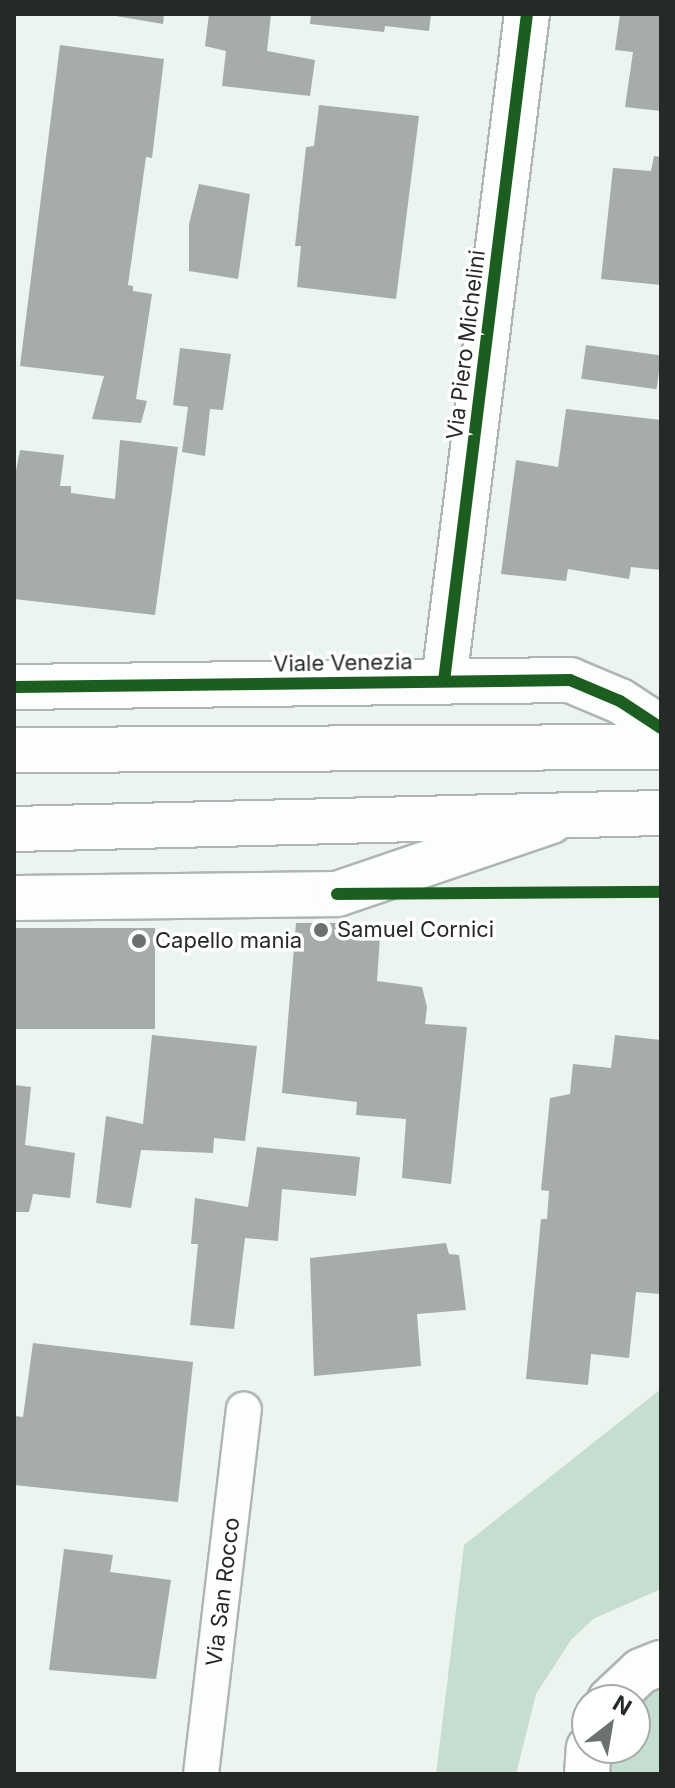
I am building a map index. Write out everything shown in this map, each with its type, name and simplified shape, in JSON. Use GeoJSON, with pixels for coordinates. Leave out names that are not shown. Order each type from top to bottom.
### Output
{"type":"FeatureCollection","features":[{"type":"Feature","properties":{"kind":"street","name":"Via Piero Michelini"},"geometry":{"type":"LineString","coordinates":[[444,681],[527,14]]}},
{"type":"Feature","properties":{"kind":"street","name":"Viale Venezia"},"geometry":{"type":"LineString","coordinates":[[14,687],[570,680],[620,701],[661,728]]}},
{"type":"Feature","properties":{"kind":"street"},"geometry":{"type":"LineString","coordinates":[[14,750],[661,747]]}},
{"type":"Feature","properties":{"kind":"street"},"geometry":{"type":"LineString","coordinates":[[14,829],[661,813]]}},
{"type":"Feature","properties":{"kind":"street"},"geometry":{"type":"LineString","coordinates":[[14,898],[337,894],[569,815]]}},
{"type":"Feature","properties":{"kind":"street"},"geometry":{"type":"LineString","coordinates":[[627,1684],[641,1671],[661,1663]]}},
{"type":"Feature","properties":{"kind":"lane","name":"Via San Rocco"},"geometry":{"type":"LineString","coordinates":[[201,1774],[244,1410]]}},
{"type":"Feature","properties":{"kind":"green space"},"geometry":{"type":"Polygon","coordinates":[[[661,1389],[661,1589],[593,1619],[571,1640],[536,1694],[516,1774],[436,1774],[464,1545],[661,1389]]]}},
{"type":"Feature","properties":{"kind":"green space"},"geometry":{"type":"Polygon","coordinates":[[[661,1678],[661,1774],[601,1774],[602,1764],[651,1764],[651,1686],[661,1678]]]}},
{"type":"Feature","properties":{"kind":"building"},"geometry":{"type":"Polygon","coordinates":[[[104,14],[164,14],[163,24],[104,14]]]}},
{"type":"Feature","properties":{"kind":"building"},"geometry":{"type":"Polygon","coordinates":[[[209,14],[271,14],[267,51],[315,60],[310,96],[222,86],[226,51],[205,46],[209,14]]]}},
{"type":"Feature","properties":{"kind":"building"},"geometry":{"type":"Polygon","coordinates":[[[311,14],[431,14],[429,31],[385,26],[384,32],[310,24],[311,14]]]}},
{"type":"Feature","properties":{"kind":"building"},"geometry":{"type":"Polygon","coordinates":[[[620,14],[661,14],[661,111],[625,107],[633,52],[615,50],[620,14]]]}},
{"type":"Feature","properties":{"kind":"building"},"geometry":{"type":"Polygon","coordinates":[[[60,45],[164,59],[152,158],[146,157],[128,285],[133,286],[133,291],[152,294],[136,399],[147,401],[141,423],[92,419],[104,376],[20,366],[60,45]]]}},
{"type":"Feature","properties":{"kind":"building"},"geometry":{"type":"Polygon","coordinates":[[[319,105],[419,116],[396,299],[297,287],[301,246],[295,246],[306,147],[314,146],[319,105]]]}},
{"type":"Feature","properties":{"kind":"building"},"geometry":{"type":"Polygon","coordinates":[[[654,156],[661,157],[661,285],[601,279],[613,168],[651,171],[654,156]]]}},
{"type":"Feature","properties":{"kind":"building"},"geometry":{"type":"Polygon","coordinates":[[[199,184],[250,194],[238,279],[189,271],[189,224],[199,184]]]}},
{"type":"Feature","properties":{"kind":"building"},"geometry":{"type":"Polygon","coordinates":[[[586,345],[661,356],[657,389],[581,379],[586,345]]]}},
{"type":"Feature","properties":{"kind":"building"},"geometry":{"type":"Polygon","coordinates":[[[180,348],[231,354],[223,410],[210,409],[205,456],[182,452],[188,407],[173,405],[180,348]]]}},
{"type":"Feature","properties":{"kind":"building"},"geometry":{"type":"Polygon","coordinates":[[[566,409],[661,420],[661,570],[631,567],[629,579],[568,569],[566,581],[501,574],[516,460],[558,467],[566,409]]]}},
{"type":"Feature","properties":{"kind":"building"},"geometry":{"type":"Polygon","coordinates":[[[120,440],[178,447],[155,615],[14,599],[14,481],[20,450],[64,455],[60,486],[71,486],[71,493],[115,499],[120,440]]]}},
{"type":"Feature","properties":{"kind":"building"},"geometry":{"type":"Polygon","coordinates":[[[296,923],[366,923],[380,937],[377,981],[422,987],[427,1007],[425,1024],[467,1027],[451,1184],[402,1178],[406,1119],[356,1115],[357,1102],[282,1093],[296,923]]]}},
{"type":"Feature","properties":{"kind":"building"},"geometry":{"type":"Polygon","coordinates":[[[14,928],[155,928],[155,1029],[14,1029],[14,928]]]}},
{"type":"Feature","properties":{"kind":"building"},"geometry":{"type":"Polygon","coordinates":[[[152,1035],[257,1046],[245,1141],[214,1138],[213,1153],[141,1150],[131,1208],[96,1203],[106,1116],[143,1124],[152,1035]]]}},
{"type":"Feature","properties":{"kind":"building"},"geometry":{"type":"Polygon","coordinates":[[[615,1035],[661,1040],[661,1294],[636,1292],[629,1358],[591,1354],[588,1385],[526,1379],[541,1219],[547,1219],[549,1191],[541,1190],[550,1098],[570,1094],[573,1064],[611,1068],[615,1035]]]}},
{"type":"Feature","properties":{"kind":"building"},"geometry":{"type":"Polygon","coordinates":[[[14,1085],[31,1087],[25,1145],[75,1153],[70,1198],[33,1194],[29,1212],[14,1212],[14,1085]]]}},
{"type":"Feature","properties":{"kind":"building"},"geometry":{"type":"Polygon","coordinates":[[[257,1147],[360,1157],[356,1196],[282,1189],[278,1241],[245,1238],[234,1329],[190,1325],[198,1244],[191,1244],[195,1198],[248,1207],[257,1147]]]}},
{"type":"Feature","properties":{"kind":"building"},"geometry":{"type":"Polygon","coordinates":[[[446,1243],[449,1254],[459,1255],[466,1310],[417,1314],[421,1366],[314,1376],[310,1258],[446,1243]]]}},
{"type":"Feature","properties":{"kind":"building"},"geometry":{"type":"Polygon","coordinates":[[[33,1343],[193,1362],[178,1502],[14,1485],[14,1416],[23,1417],[33,1343]]]}},
{"type":"Feature","properties":{"kind":"building"},"geometry":{"type":"Polygon","coordinates":[[[64,1549],[113,1555],[110,1572],[171,1580],[156,1679],[49,1670],[64,1549]]]}},
{"type":"Feature","properties":{"kind":"cycle path"},"geometry":{"type":"LineString","coordinates":[[444,681],[527,14]]}},
{"type":"Feature","properties":{"kind":"cycle path"},"geometry":{"type":"LineString","coordinates":[[14,687],[570,680],[620,701],[661,728]]}},
{"type":"Feature","properties":{"kind":"cycle path"},"geometry":{"type":"LineString","coordinates":[[337,894],[661,892]]}},
{"type":"Feature","properties":{"kind":"place","name":"Samuel Cornici"},"geometry":{"type":"Point","coordinates":[321,930]}},
{"type":"Feature","properties":{"kind":"place","name":"Capello mania"},"geometry":{"type":"Point","coordinates":[139,941]}}]}
